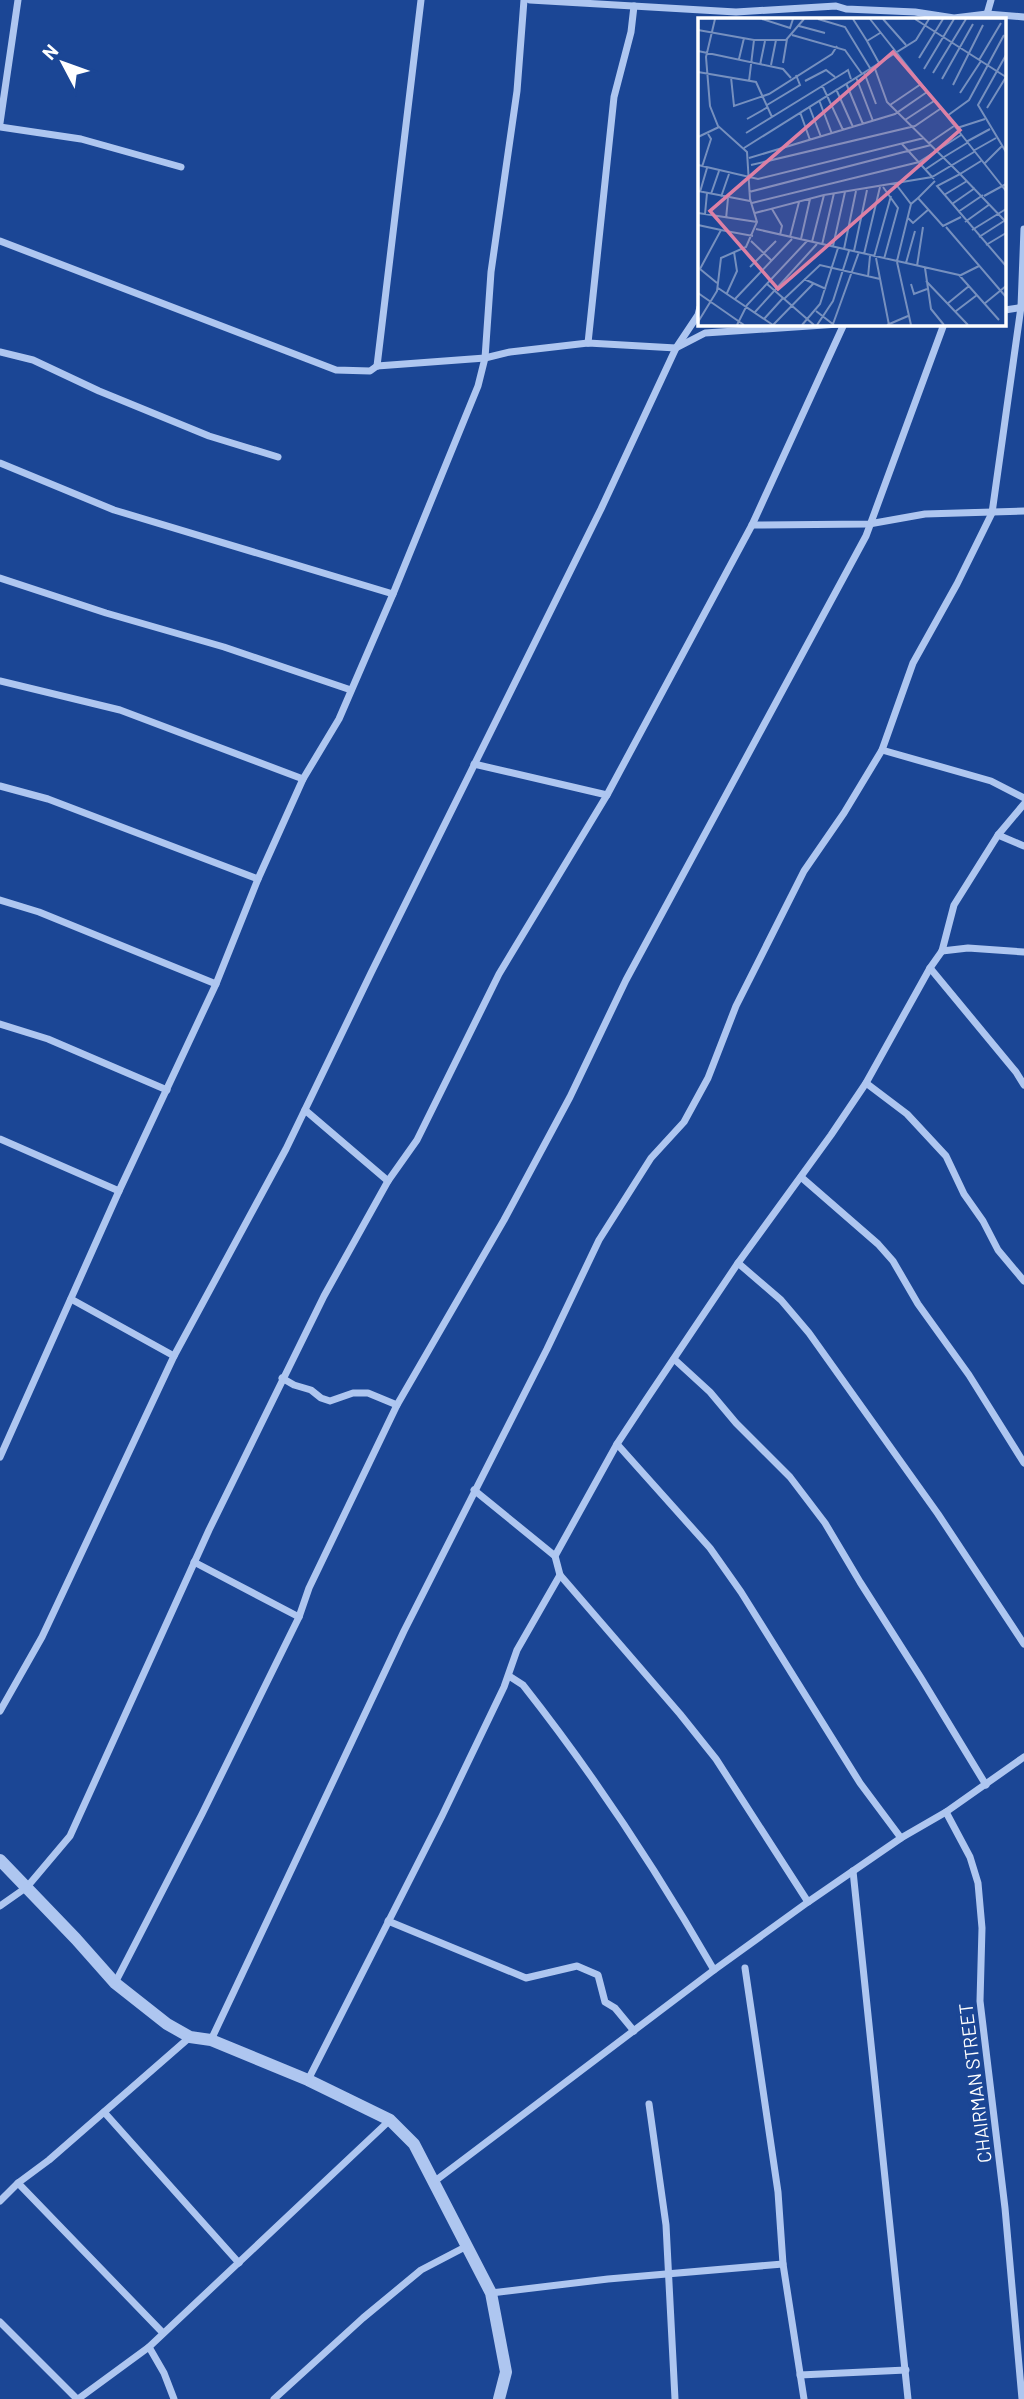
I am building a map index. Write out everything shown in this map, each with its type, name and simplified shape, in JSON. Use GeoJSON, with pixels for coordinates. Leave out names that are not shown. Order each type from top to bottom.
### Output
{"type":"FeatureCollection","features":[{"type":"Feature","properties":{"kind":"street"},"geometry":{"type":"LineString","coordinates":[[18,0],[0,125],[81,139],[181,167]]}},
{"type":"Feature","properties":{"kind":"street"},"geometry":{"type":"LineString","coordinates":[[377,366],[422,0]]}},
{"type":"Feature","properties":{"kind":"street"},"geometry":{"type":"LineString","coordinates":[[0,1457],[119,1191],[216,984],[258,879],[303,779],[339,719],[478,386],[485,358],[491,272],[517,92],[524,0]]}},
{"type":"Feature","properties":{"kind":"street"},"geometry":{"type":"LineString","coordinates":[[530,0],[736,15],[837,3],[846,9],[915,12],[954,18],[987,14],[1024,17]]}},
{"type":"Feature","properties":{"kind":"street"},"geometry":{"type":"LineString","coordinates":[[987,14],[991,0]]}},
{"type":"Feature","properties":{"kind":"street"},"geometry":{"type":"LineString","coordinates":[[588,343],[607,152],[616,87],[631,32],[634,6]]}},
{"type":"Feature","properties":{"kind":"street"},"geometry":{"type":"LineString","coordinates":[[211,2040],[398,1643],[547,1349],[599,1240],[651,1158],[684,1122],[708,1078],[736,1006],[804,871],[844,813],[882,750],[912,663],[957,584],[992,513],[1022,307],[1024,229]]}},
{"type":"Feature","properties":{"kind":"street"},"geometry":{"type":"LineString","coordinates":[[0,241],[336,370],[370,371],[377,366],[485,358],[535,348],[588,343],[676,348],[705,333],[811,326]]}},
{"type":"Feature","properties":{"kind":"street"},"geometry":{"type":"LineString","coordinates":[[0,1711],[42,1637],[174,1356],[286,1149],[601,509],[676,348],[698,315]]}},
{"type":"Feature","properties":{"kind":"street"},"geometry":{"type":"LineString","coordinates":[[0,1906],[27,1887],[70,1836],[194,1562],[282,1378],[388,1181],[417,1140],[499,974],[607,795],[752,524],[840,326]]}},
{"type":"Feature","properties":{"kind":"street"},"geometry":{"type":"LineString","coordinates":[[115,1983],[299,1617],[309,1588],[397,1405],[504,1220],[570,1097],[626,980],[866,536],[943,326]]}},
{"type":"Feature","properties":{"kind":"street"},"geometry":{"type":"LineString","coordinates":[[0,352],[33,360],[99,391],[209,436],[278,457]]}},
{"type":"Feature","properties":{"kind":"street"},"geometry":{"type":"LineString","coordinates":[[0,463],[114,510],[393,594]]}},
{"type":"Feature","properties":{"kind":"street"},"geometry":{"type":"LineString","coordinates":[[752,524],[869,524],[925,514],[1024,511]]}},
{"type":"Feature","properties":{"kind":"street"},"geometry":{"type":"LineString","coordinates":[[0,578],[106,614],[224,647],[351,690]]}},
{"type":"Feature","properties":{"kind":"street"},"geometry":{"type":"LineString","coordinates":[[0,681],[120,710],[303,779]]}},
{"type":"Feature","properties":{"kind":"street"},"geometry":{"type":"LineString","coordinates":[[882,750],[991,781],[1024,798]]}},
{"type":"Feature","properties":{"kind":"street"},"geometry":{"type":"LineString","coordinates":[[474,764],[607,795]]}},
{"type":"Feature","properties":{"kind":"street"},"geometry":{"type":"LineString","coordinates":[[0,786],[48,799],[258,879]]}},
{"type":"Feature","properties":{"kind":"street"},"geometry":{"type":"LineString","coordinates":[[555,1556],[617,1444],[738,1263],[866,1083],[942,951],[954,905],[998,835],[1024,804]]}},
{"type":"Feature","properties":{"kind":"street"},"geometry":{"type":"LineString","coordinates":[[998,835],[1024,846]]}},
{"type":"Feature","properties":{"kind":"street"},"geometry":{"type":"LineString","coordinates":[[0,900],[39,912],[216,984]]}},
{"type":"Feature","properties":{"kind":"street"},"geometry":{"type":"LineString","coordinates":[[942,951],[968,948],[1024,952]]}},
{"type":"Feature","properties":{"kind":"street"},"geometry":{"type":"LineString","coordinates":[[930,968],[1024,1085]]}},
{"type":"Feature","properties":{"kind":"street"},"geometry":{"type":"LineString","coordinates":[[0,1024],[48,1039],[167,1090]]}},
{"type":"Feature","properties":{"kind":"street"},"geometry":{"type":"LineString","coordinates":[[866,1083],[907,1114],[946,1156],[964,1194],[983,1221],[998,1250],[1024,1281]]}},
{"type":"Feature","properties":{"kind":"street"},"geometry":{"type":"LineString","coordinates":[[305,1110],[388,1181]]}},
{"type":"Feature","properties":{"kind":"street"},"geometry":{"type":"LineString","coordinates":[[0,1139],[119,1191]]}},
{"type":"Feature","properties":{"kind":"street"},"geometry":{"type":"LineString","coordinates":[[801,1177],[893,1261],[918,1304],[970,1375],[1024,1463]]}},
{"type":"Feature","properties":{"kind":"street"},"geometry":{"type":"LineString","coordinates":[[738,1263],[781,1300],[809,1333],[938,1514],[1024,1644]]}},
{"type":"Feature","properties":{"kind":"street"},"geometry":{"type":"LineString","coordinates":[[71,1299],[174,1356]]}},
{"type":"Feature","properties":{"kind":"street"},"geometry":{"type":"LineString","coordinates":[[674,1359],[710,1392],[736,1423],[790,1477],[825,1523],[986,1785]]}},
{"type":"Feature","properties":{"kind":"street"},"geometry":{"type":"LineString","coordinates":[[282,1378],[330,1401],[343,1395],[368,1393],[397,1405]]}},
{"type":"Feature","properties":{"kind":"street"},"geometry":{"type":"LineString","coordinates":[[617,1444],[710,1548],[741,1592],[860,1783],[901,1838]]}},
{"type":"Feature","properties":{"kind":"street"},"geometry":{"type":"LineString","coordinates":[[474,1490],[555,1556],[560,1575],[716,1759],[808,1902]]}},
{"type":"Feature","properties":{"kind":"street"},"geometry":{"type":"LineString","coordinates":[[194,1562],[299,1617]]}},
{"type":"Feature","properties":{"kind":"street"},"geometry":{"type":"LineString","coordinates":[[308,2080],[442,1815],[509,1676],[517,1650],[560,1575]]}},
{"type":"Feature","properties":{"kind":"street"},"geometry":{"type":"LineString","coordinates":[[509,1676],[523,1685],[604,1792],[714,1970]]}},
{"type":"Feature","properties":{"kind":"street"},"geometry":{"type":"LineString","coordinates":[[435,2181],[808,1902],[901,1838],[946,1812],[1024,1757]]}},
{"type":"Feature","properties":{"kind":"street","name":"CHAIRMAN STREET"},"geometry":{"type":"LineString","coordinates":[[946,1812],[970,1857],[978,1883],[982,1928],[980,2001],[1005,2208],[1022,2399]]}},
{"type":"Feature","properties":{"kind":"street"},"geometry":{"type":"LineString","coordinates":[[0,1860],[115,1983],[167,2024],[190,2037],[211,2040],[308,2080],[390,2120],[414,2144],[491,2293],[506,2372],[499,2399]]}},
{"type":"Feature","properties":{"kind":"street"},"geometry":{"type":"LineString","coordinates":[[853,1871],[908,2399]]}},
{"type":"Feature","properties":{"kind":"street"},"geometry":{"type":"LineString","coordinates":[[387,1921],[526,1978],[577,1966],[590,1971],[598,1975],[605,2002],[615,2008],[634,2031]]}},
{"type":"Feature","properties":{"kind":"street"},"geometry":{"type":"LineString","coordinates":[[745,1968],[778,2192],[783,2264],[804,2399]]}},
{"type":"Feature","properties":{"kind":"street"},"geometry":{"type":"LineString","coordinates":[[0,2202],[18,2183],[49,2160],[190,2037]]}},
{"type":"Feature","properties":{"kind":"street"},"geometry":{"type":"LineString","coordinates":[[649,2104],[666,2225],[675,2399]]}},
{"type":"Feature","properties":{"kind":"street"},"geometry":{"type":"LineString","coordinates":[[104,2112],[239,2263]]}},
{"type":"Feature","properties":{"kind":"street"},"geometry":{"type":"LineString","coordinates":[[0,2322],[77,2399],[149,2347],[390,2120]]}},
{"type":"Feature","properties":{"kind":"street"},"geometry":{"type":"LineString","coordinates":[[18,2183],[163,2333]]}},
{"type":"Feature","properties":{"kind":"street"},"geometry":{"type":"LineString","coordinates":[[274,2399],[421,2270],[468,2245]]}},
{"type":"Feature","properties":{"kind":"street"},"geometry":{"type":"LineString","coordinates":[[491,2293],[783,2264]]}},
{"type":"Feature","properties":{"kind":"street"},"geometry":{"type":"LineString","coordinates":[[149,2347],[164,2373],[174,2399]]}},
{"type":"Feature","properties":{"kind":"street"},"geometry":{"type":"LineString","coordinates":[[800,2375],[906,2370]]}}]}
